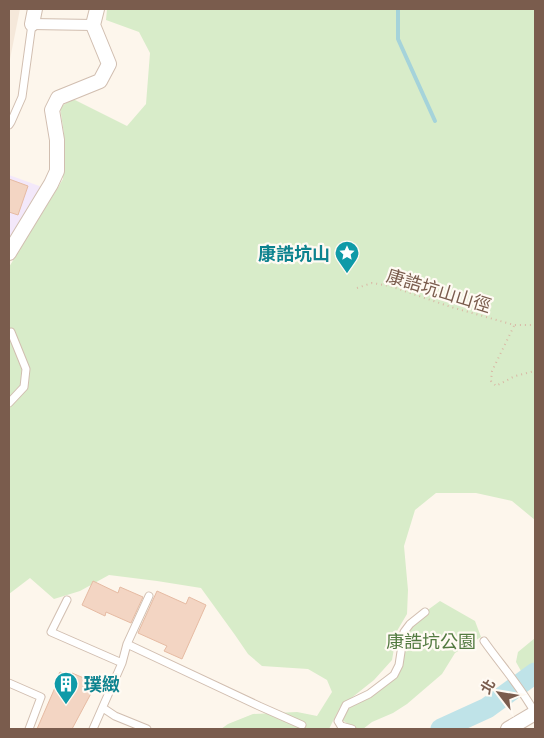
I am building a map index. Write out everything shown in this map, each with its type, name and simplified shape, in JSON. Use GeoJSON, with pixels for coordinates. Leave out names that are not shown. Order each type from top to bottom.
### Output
{"type":"FeatureCollection","features":[{"type":"Feature","properties":{"kind":"street"},"geometry":{"type":"LineString","coordinates":[[35,9],[32,24],[93,25]]}},
{"type":"Feature","properties":{"kind":"street"},"geometry":{"type":"LineString","coordinates":[[9,254],[52,184],[57,171],[58,140],[52,110],[58,98],[100,81],[109,64],[93,25],[97,9]]}},
{"type":"Feature","properties":{"kind":"street"},"geometry":{"type":"LineString","coordinates":[[508,729],[535,714]]}},
{"type":"Feature","properties":{"kind":"lane"},"geometry":{"type":"LineString","coordinates":[[9,126],[22,96],[32,24]]}},
{"type":"Feature","properties":{"kind":"lane"},"geometry":{"type":"LineString","coordinates":[[9,403],[24,386],[26,369],[11,332]]}},
{"type":"Feature","properties":{"kind":"lane"},"geometry":{"type":"LineString","coordinates":[[93,729],[149,596]]}},
{"type":"Feature","properties":{"kind":"lane"},"geometry":{"type":"LineString","coordinates":[[67,600],[51,632],[122,663]]}},
{"type":"Feature","properties":{"kind":"lane"},"geometry":{"type":"LineString","coordinates":[[352,729],[341,726],[338,721],[346,705],[369,694],[394,675],[399,665],[404,632],[410,624],[425,612]]}},
{"type":"Feature","properties":{"kind":"lane"},"geometry":{"type":"LineString","coordinates":[[484,640],[510,674],[535,714]]}},
{"type":"Feature","properties":{"kind":"lane"},"geometry":{"type":"LineString","coordinates":[[128,644],[302,725]]}},
{"type":"Feature","properties":{"kind":"lane"},"geometry":{"type":"LineString","coordinates":[[9,684],[41,697],[29,729]]}},
{"type":"Feature","properties":{"kind":"lane"},"geometry":{"type":"LineString","coordinates":[[103,708],[115,716],[147,729]]}},
{"type":"Feature","properties":{"kind":"path","name":"康誥坑山山徑"},"geometry":{"type":"LineString","coordinates":[[357,288],[372,283],[390,286],[451,307],[514,325],[531,325],[535,327]]}},
{"type":"Feature","properties":{"kind":"path"},"geometry":{"type":"LineString","coordinates":[[514,325],[492,371],[491,381],[496,386],[515,376],[535,371]]}},
{"type":"Feature","properties":{"kind":"shaded area"},"geometry":{"type":"Polygon","coordinates":[[[9,9],[20,9],[9,64],[9,9]]]}},
{"type":"Feature","properties":{"kind":"shaded area"},"geometry":{"type":"Polygon","coordinates":[[[9,175],[42,187],[9,242],[9,175]]]}},
{"type":"Feature","properties":{"kind":"green space"},"geometry":{"type":"Polygon","coordinates":[[[107,9],[535,9],[535,520],[512,501],[476,493],[436,493],[415,510],[404,546],[408,590],[407,614],[397,631],[392,660],[374,680],[340,707],[329,729],[221,729],[228,724],[253,714],[297,712],[317,716],[332,692],[327,680],[308,669],[262,666],[248,654],[201,588],[109,575],[80,591],[54,599],[30,578],[9,594],[9,267],[63,179],[64,134],[60,107],[73,99],[127,126],[146,104],[150,53],[139,32],[106,20],[107,9]]]}},
{"type":"Feature","properties":{"kind":"green space","name":"康誥坑公園"},"geometry":{"type":"Polygon","coordinates":[[[440,601],[475,621],[481,637],[455,653],[442,674],[407,704],[393,713],[372,722],[363,729],[356,729],[342,720],[349,706],[399,672],[404,632],[440,601]]]}},
{"type":"Feature","properties":{"kind":"green space"},"geometry":{"type":"Polygon","coordinates":[[[535,638],[535,664],[521,671],[516,662],[518,652],[535,638]]]}},
{"type":"Feature","properties":{"kind":"building"},"geometry":{"type":"Polygon","coordinates":[[[9,179],[28,186],[18,215],[9,212],[9,179]]]}},
{"type":"Feature","properties":{"kind":"building"},"geometry":{"type":"Polygon","coordinates":[[[93,581],[118,593],[120,587],[143,597],[131,623],[106,612],[105,616],[82,605],[93,581]]]}},
{"type":"Feature","properties":{"kind":"building"},"geometry":{"type":"Polygon","coordinates":[[[157,591],[186,604],[189,597],[206,605],[182,659],[164,651],[167,646],[138,633],[157,591]]]}},
{"type":"Feature","properties":{"kind":"building","name":"璞緻"},"geometry":{"type":"Polygon","coordinates":[[[60,672],[70,676],[72,673],[86,679],[85,682],[95,686],[72,729],[37,729],[57,683],[55,682],[60,672]]]}},
{"type":"Feature","properties":{"kind":"waterway"},"geometry":{"type":"LineString","coordinates":[[398,9],[398,39],[435,121]]}},
{"type":"Feature","properties":{"kind":"waterway"},"geometry":{"type":"LineString","coordinates":[[441,729],[487,708],[535,673]]}},
{"type":"Feature","properties":{"kind":"place","name":"康誥坑山"},"geometry":{"type":"Point","coordinates":[347,274]}},
{"type":"Feature","properties":{"kind":"place","name":"璞緻"},"geometry":{"type":"Point","coordinates":[66,705]}}]}
